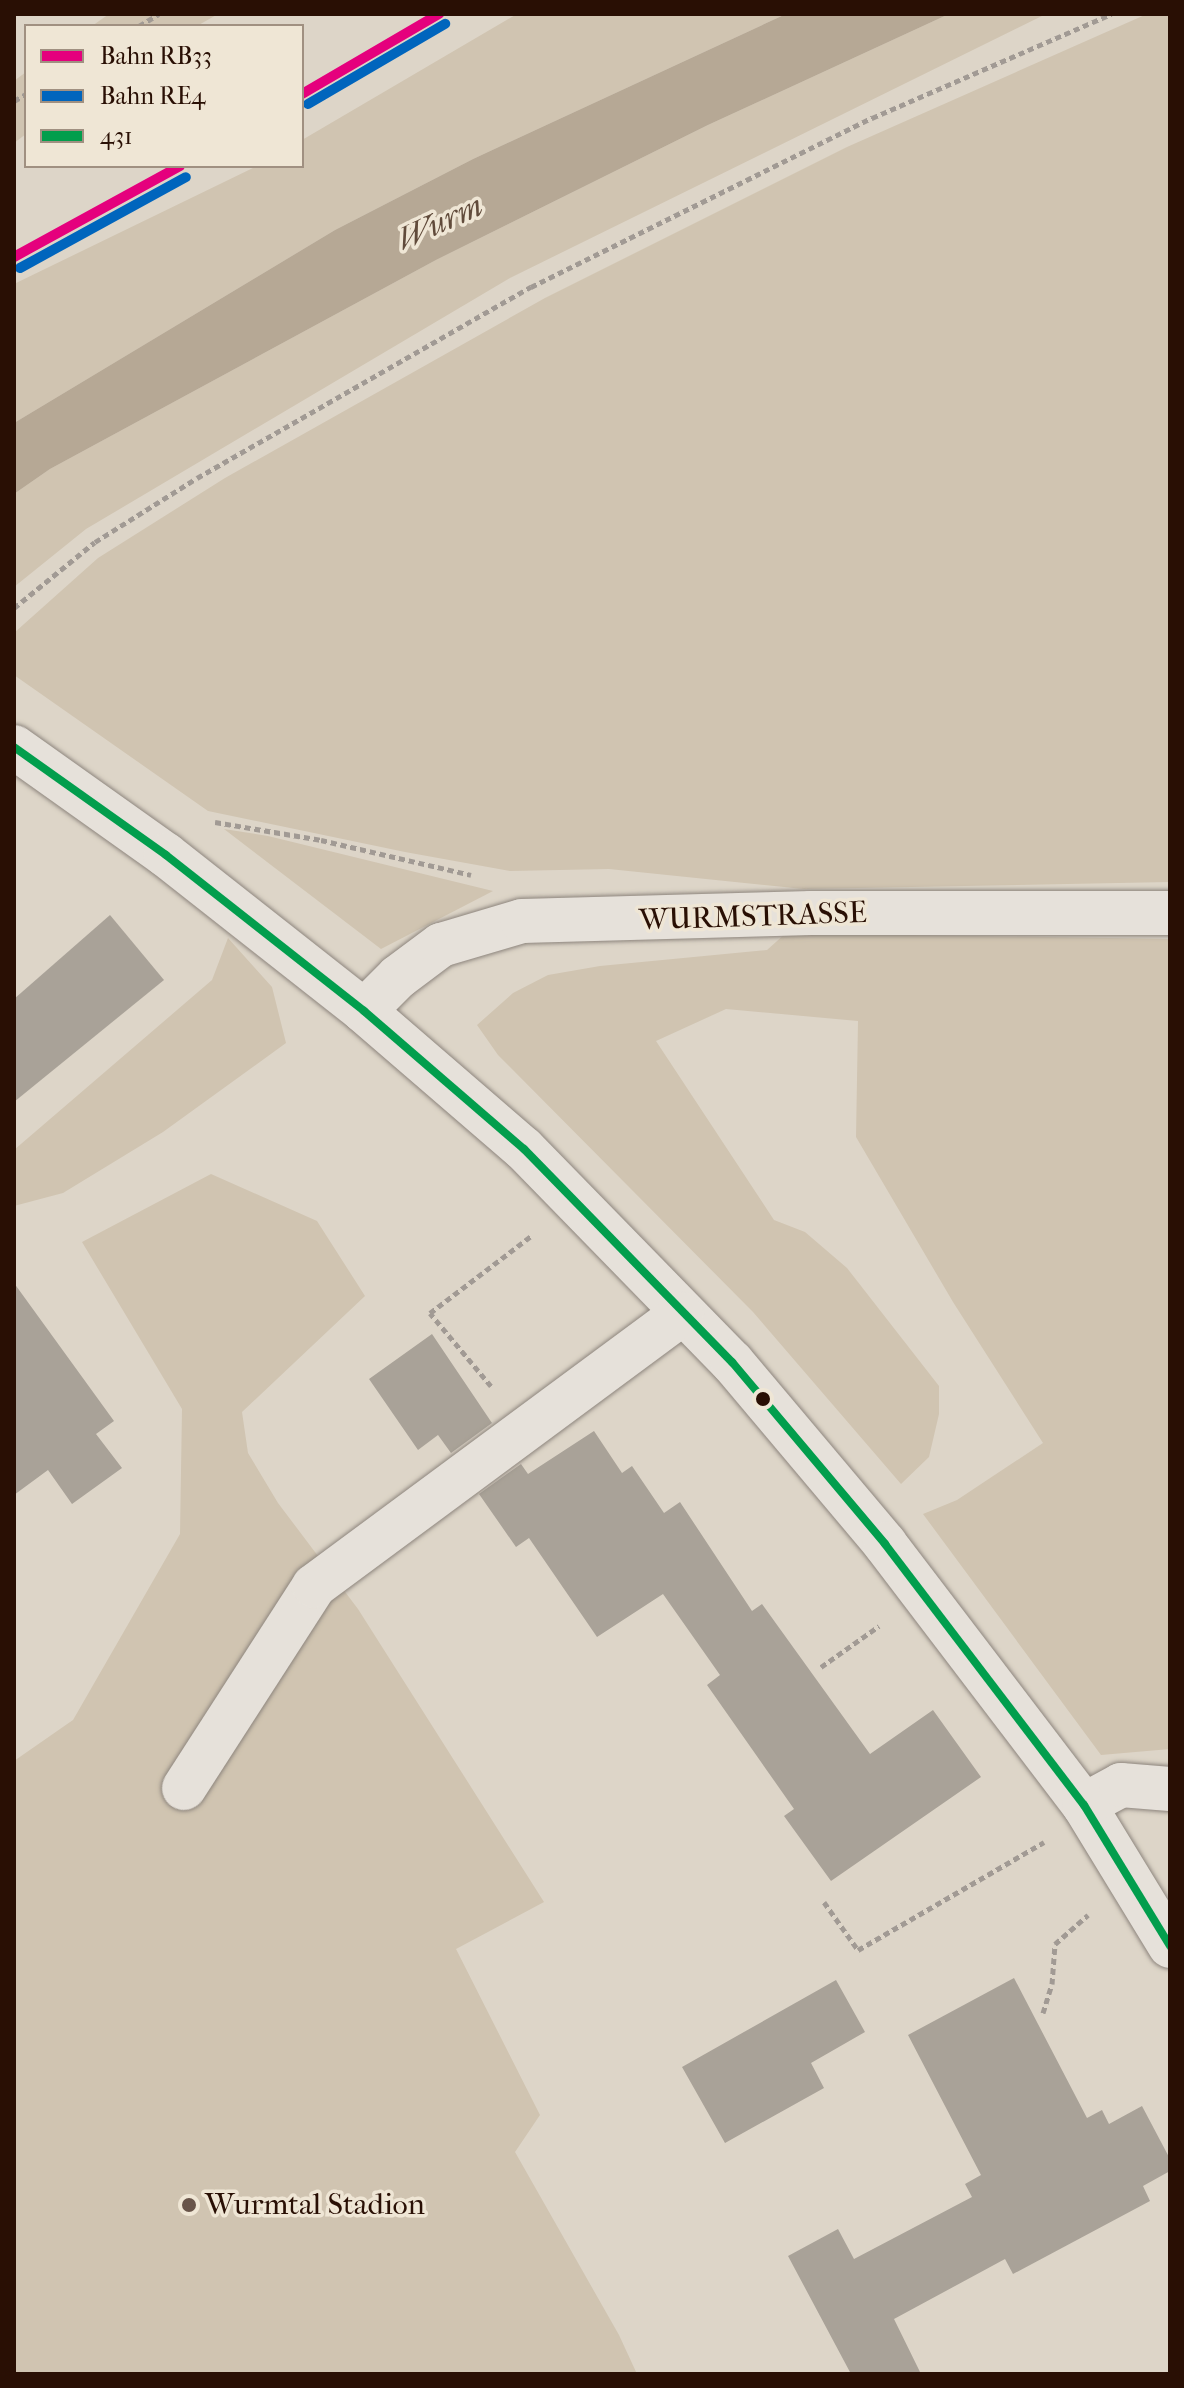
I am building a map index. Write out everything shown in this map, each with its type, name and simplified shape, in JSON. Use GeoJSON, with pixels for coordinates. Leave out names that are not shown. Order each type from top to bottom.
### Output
{"type":"FeatureCollection","features":[{"type":"Feature","properties":{"kind":"street"},"geometry":{"type":"LineString","coordinates":[[14,747],[166,855],[364,1011],[524,1149],[681,1314],[732,1362],[924,1594],[1087,1810],[1170,1946]]}},
{"type":"Feature","properties":{"kind":"street","name":"WURMSTRASSE"},"geometry":{"type":"LineString","coordinates":[[364,1011],[398,977],[441,945],[522,921],[811,913],[1170,913]]}},
{"type":"Feature","properties":{"kind":"street"},"geometry":{"type":"LineString","coordinates":[[184,1788],[314,1586],[681,1314]]}},
{"type":"Feature","properties":{"kind":"street"},"geometry":{"type":"LineString","coordinates":[[1087,1810],[1121,1785],[1170,1789]]}},
{"type":"Feature","properties":{"kind":"path"},"geometry":{"type":"LineString","coordinates":[[14,608],[95,542],[197,478],[531,287],[872,118],[1111,14]]}},
{"type":"Feature","properties":{"kind":"path"},"geometry":{"type":"LineString","coordinates":[[210,828],[216,821],[321,840],[505,883],[522,921]]}},
{"type":"Feature","properties":{"kind":"path"},"geometry":{"type":"LineString","coordinates":[[496,1391],[430,1313],[575,1203]]}},
{"type":"Feature","properties":{"kind":"path"},"geometry":{"type":"LineString","coordinates":[[821,1667],[924,1594]]}},
{"type":"Feature","properties":{"kind":"path"},"geometry":{"type":"LineString","coordinates":[[824,1902],[858,1950],[1087,1810]]}},
{"type":"Feature","properties":{"kind":"path"},"geometry":{"type":"LineString","coordinates":[[1043,2013],[1052,1984],[1055,1944],[1077,1922],[1134,1887]]}},
{"type":"Feature","properties":{"kind":"shaded area"},"geometry":{"type":"Polygon","coordinates":[[[109,14],[218,14],[200,24],[95,24],[109,14]]]}},
{"type":"Feature","properties":{"kind":"shaded area"},"geometry":{"type":"Polygon","coordinates":[[[517,14],[786,14],[473,159],[335,230],[14,423],[14,284],[253,168],[304,168],[304,139],[517,14]]]}},
{"type":"Feature","properties":{"kind":"shaded area"},"geometry":{"type":"Polygon","coordinates":[[[949,14],[1046,14],[510,278],[86,529],[14,587],[14,494],[50,469],[436,260],[708,125],[949,14]]]}},
{"type":"Feature","properties":{"kind":"shaded area"},"geometry":{"type":"Polygon","coordinates":[[[1147,14],[1170,14],[1170,882],[804,889],[609,869],[510,871],[208,811],[14,675],[14,633],[98,558],[225,478],[545,298],[847,147],[1147,14]]]}},
{"type":"Feature","properties":{"kind":"shaded area"},"geometry":{"type":"Polygon","coordinates":[[[24,74],[24,136],[14,143],[14,81],[24,74]]]}},
{"type":"Feature","properties":{"kind":"shaded area"},"geometry":{"type":"Polygon","coordinates":[[[224,829],[268,836],[493,891],[381,949],[224,829]]]}},
{"type":"Feature","properties":{"kind":"shaded area"},"geometry":{"type":"Polygon","coordinates":[[[786,933],[1170,939],[1170,1749],[1101,1755],[923,1514],[957,1500],[1043,1443],[953,1302],[856,1137],[858,1021],[726,1009],[656,1041],[774,1220],[805,1232],[847,1268],[939,1386],[939,1414],[929,1457],[901,1484],[753,1312],[498,1055],[477,1025],[513,993],[548,975],[600,966],[767,950],[786,933]]]}},
{"type":"Feature","properties":{"kind":"shaded area"},"geometry":{"type":"Polygon","coordinates":[[[228,938],[272,987],[286,1043],[163,1132],[63,1193],[14,1206],[14,1150],[212,980],[228,938]]]}},
{"type":"Feature","properties":{"kind":"shaded area"},"geometry":{"type":"Polygon","coordinates":[[[211,1174],[317,1221],[365,1296],[242,1412],[248,1453],[278,1503],[358,1609],[544,1902],[456,1949],[540,2115],[515,2152],[619,2335],[637,2374],[14,2374],[14,1761],[73,1720],[180,1534],[182,1409],[82,1242],[211,1174]]]}},
{"type":"Feature","properties":{"kind":"water","name":"Wurm"},"geometry":{"type":"Polygon","coordinates":[[[786,14],[949,14],[708,125],[436,260],[50,469],[14,494],[14,423],[335,230],[473,159],[786,14]]]}},
{"type":"Feature","properties":{"kind":"building"},"geometry":{"type":"Polygon","coordinates":[[[110,915],[164,980],[14,1102],[14,999],[110,915]]]}},
{"type":"Feature","properties":{"kind":"building"},"geometry":{"type":"Polygon","coordinates":[[[14,1283],[114,1421],[96,1434],[122,1468],[72,1504],[48,1470],[14,1495],[14,1283]]]}},
{"type":"Feature","properties":{"kind":"building"},"geometry":{"type":"Polygon","coordinates":[[[432,1334],[492,1423],[451,1453],[438,1435],[418,1450],[369,1379],[432,1334]]]}},
{"type":"Feature","properties":{"kind":"building"},"geometry":{"type":"Polygon","coordinates":[[[594,1431],[622,1473],[632,1466],[664,1513],[680,1502],[752,1611],[762,1604],[870,1754],[933,1710],[981,1777],[831,1881],[784,1816],[794,1809],[707,1685],[720,1675],[663,1594],[597,1637],[529,1538],[516,1547],[479,1494],[521,1464],[528,1474],[594,1431]]]}},
{"type":"Feature","properties":{"kind":"building"},"geometry":{"type":"Polygon","coordinates":[[[1014,1978],[1087,2118],[1102,2110],[1109,2124],[1142,2106],[1170,2159],[1170,2171],[1143,2186],[1150,2201],[1013,2274],[1005,2259],[894,2319],[921,2374],[851,2374],[788,2256],[838,2229],[854,2259],[972,2197],[965,2184],[981,2175],[908,2035],[1014,1978]]]}},
{"type":"Feature","properties":{"kind":"building"},"geometry":{"type":"Polygon","coordinates":[[[836,1980],[865,2032],[811,2063],[824,2088],[725,2143],[682,2067],[836,1980]]]}},
{"type":"Feature","properties":{"kind":"rail line","name":"RB33"},"geometry":{"type":"LineString","coordinates":[[304,93],[439,14]]}},
{"type":"Feature","properties":{"kind":"rail line","name":"RE4"},"geometry":{"type":"LineString","coordinates":[[308,104],[445,24]]}},
{"type":"Feature","properties":{"kind":"rail line","name":"RB33"},"geometry":{"type":"LineString","coordinates":[[14,257],[176,168]]}},
{"type":"Feature","properties":{"kind":"rail line","name":"RE4"},"geometry":{"type":"LineString","coordinates":[[20,268],[186,177]]}},
{"type":"Feature","properties":{"kind":"transit line","name":"431"},"geometry":{"type":"LineString","coordinates":[[14,747],[166,855],[364,1011],[524,1149],[732,1362],[885,1544],[1084,1805],[1170,1946]]}},
{"type":"Feature","properties":{"kind":"place","name":"Wurmtal Stadion"},"geometry":{"type":"Point","coordinates":[189,2205]}}]}
